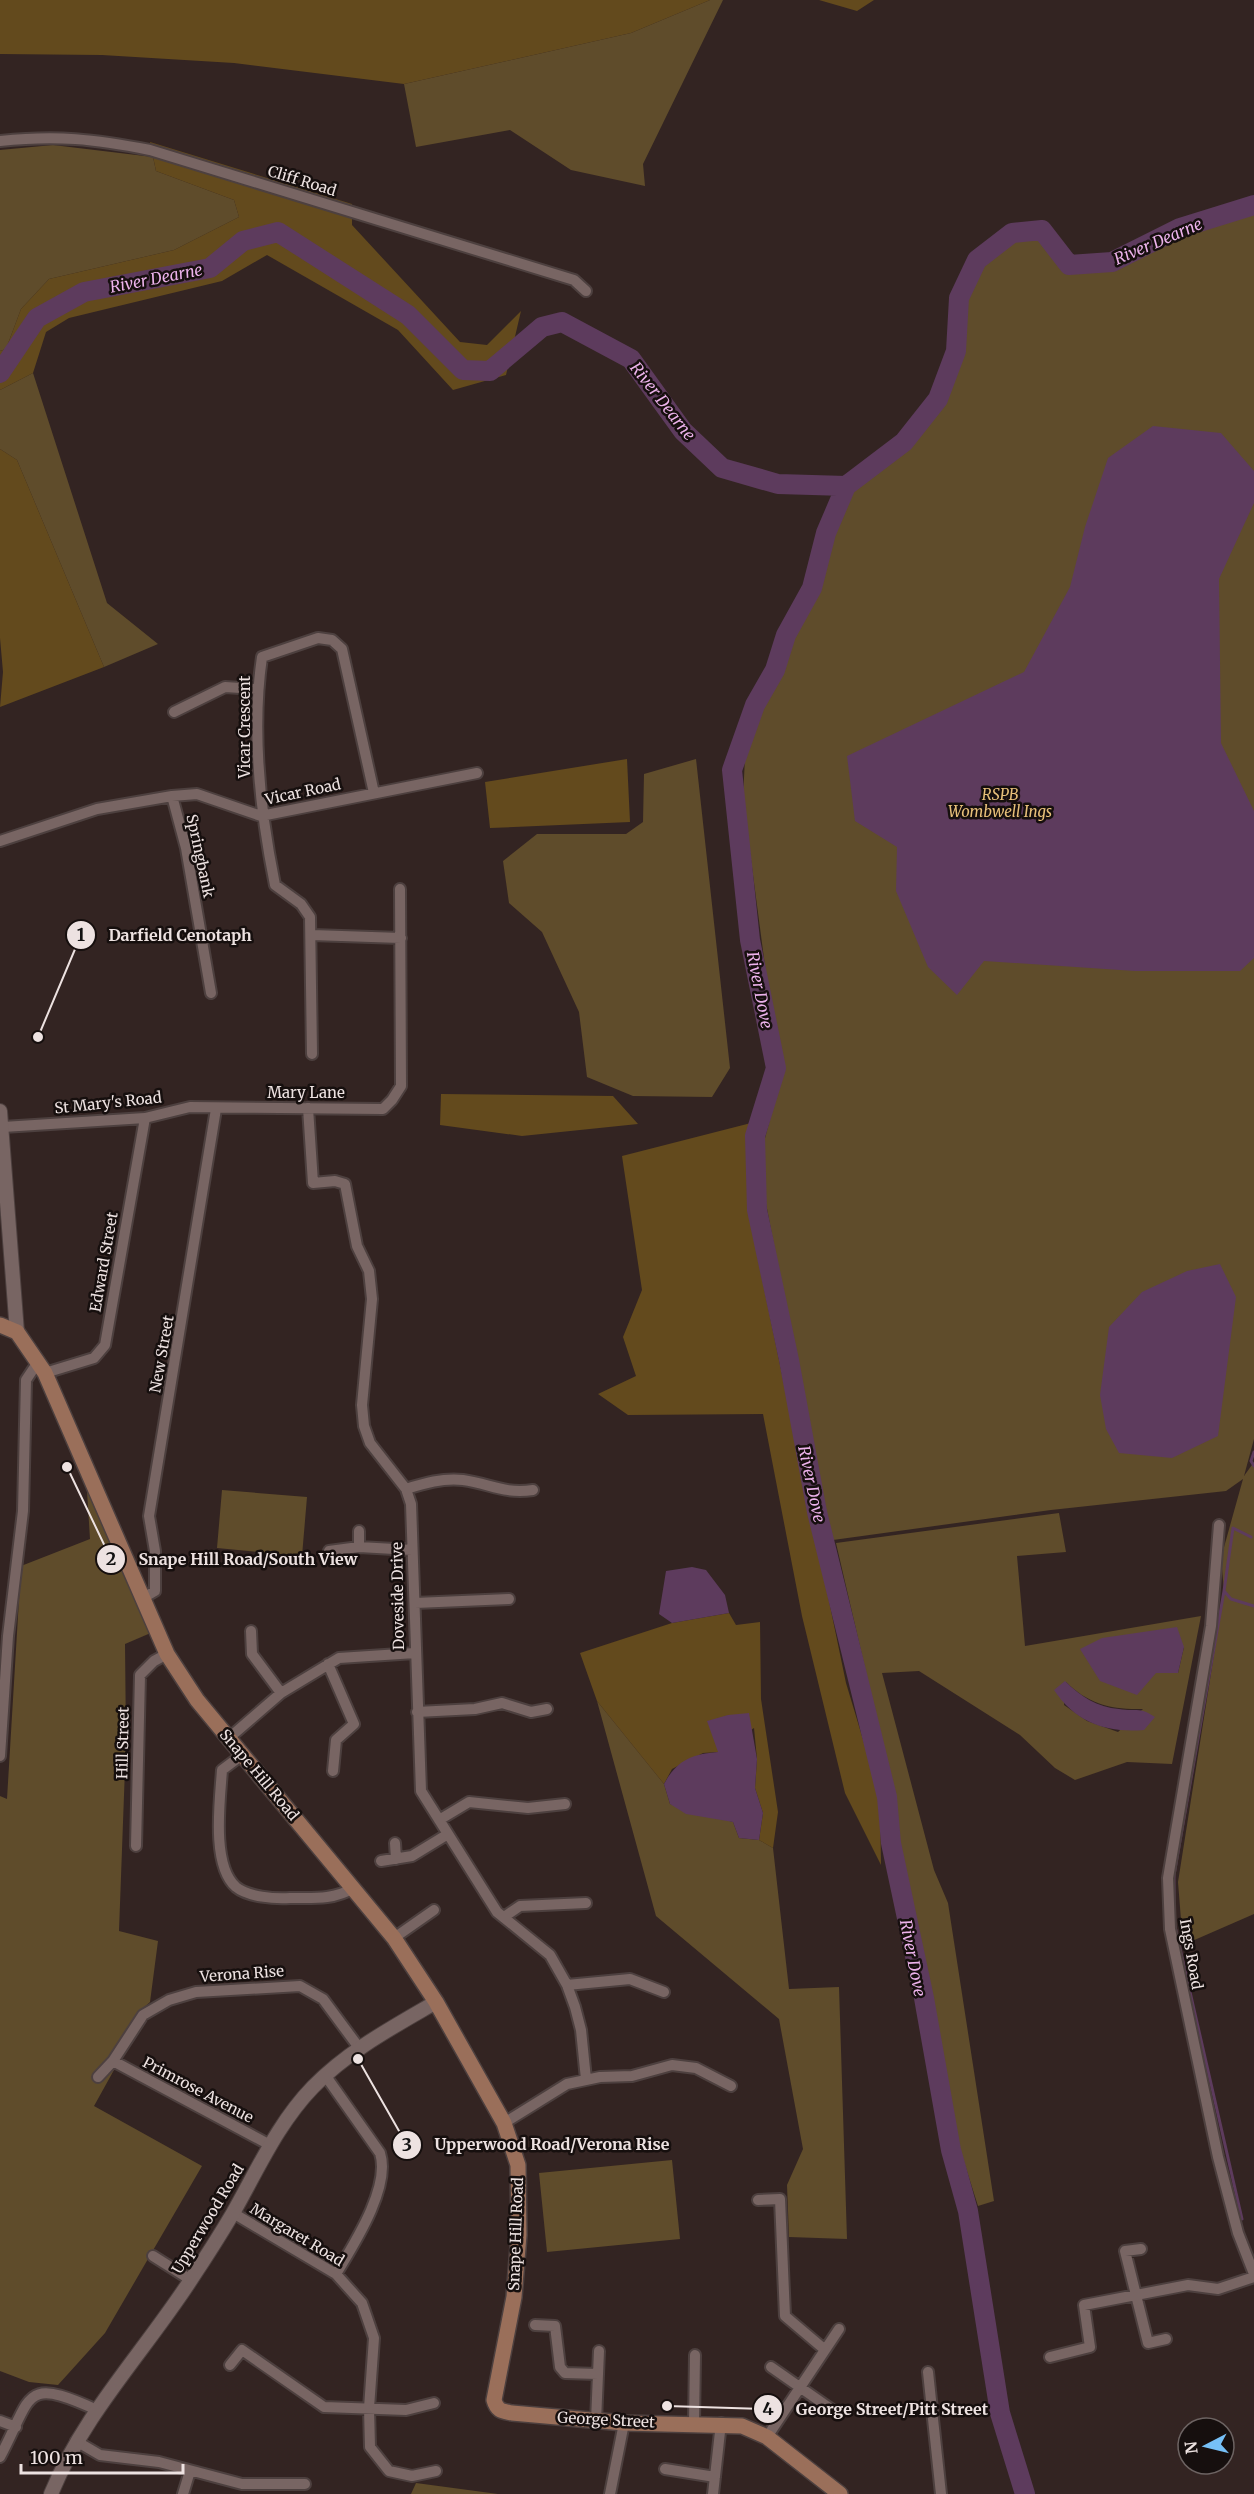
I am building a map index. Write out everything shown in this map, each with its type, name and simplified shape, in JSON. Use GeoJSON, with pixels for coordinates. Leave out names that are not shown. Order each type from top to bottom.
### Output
{"type":"FeatureCollection","features":[{"type":"Feature","properties":{"kind":"main road"},"geometry":{"type":"LineString","coordinates":[[0,1325],[17,1332]]}},
{"type":"Feature","properties":{"kind":"main road","name":"Snape Hill Road"},"geometry":{"type":"LineString","coordinates":[[17,1332],[42,1368],[167,1653],[197,1700],[394,1938],[436,2002],[504,2123],[518,2165],[520,2209],[514,2297],[494,2400],[495,2406]]}},
{"type":"Feature","properties":{"kind":"main road","name":"George Street"},"geometry":{"type":"LineString","coordinates":[[495,2406],[498,2410],[512,2413],[596,2421],[721,2423],[742,2426],[767,2437],[835,2492]]}},
{"type":"Feature","properties":{"kind":"street","name":"Cliff Road"},"geometry":{"type":"LineString","coordinates":[[0,141],[38,137],[93,139],[150,150],[574,280],[586,291]]}},
{"type":"Feature","properties":{"kind":"street","name":"Vicar Crescent"},"geometry":{"type":"LineString","coordinates":[[312,1054],[310,917],[302,904],[275,885],[261,816],[257,689],[262,657],[318,638],[332,640],[342,649],[374,793]]}},
{"type":"Feature","properties":{"kind":"street"},"geometry":{"type":"LineString","coordinates":[[174,712],[225,687],[257,689]]}},
{"type":"Feature","properties":{"kind":"street","name":"Vicar Road"},"geometry":{"type":"LineString","coordinates":[[0,841],[97,809],[172,795],[196,794],[261,816],[477,773]]}},
{"type":"Feature","properties":{"kind":"street","name":"Springbank"},"geometry":{"type":"LineString","coordinates":[[172,795],[186,849],[211,993]]}},
{"type":"Feature","properties":{"kind":"street"},"geometry":{"type":"LineString","coordinates":[[312,935],[401,938],[400,889]]}},
{"type":"Feature","properties":{"kind":"street","name":"Mary Lane"},"geometry":{"type":"LineString","coordinates":[[216,1108],[383,1109],[393,1100],[401,1086],[401,938]]}},
{"type":"Feature","properties":{"kind":"street","name":"St Mary's Road"},"geometry":{"type":"LineString","coordinates":[[3,1127],[145,1118],[190,1107],[216,1108]]}},
{"type":"Feature","properties":{"kind":"street","name":"New Street"},"geometry":{"type":"LineString","coordinates":[[143,1598],[155,1591],[155,1551],[149,1516],[216,1108]]}},
{"type":"Feature","properties":{"kind":"street","name":"Doveside Drive"},"geometry":{"type":"LineString","coordinates":[[308,1108],[313,1183],[335,1181],[345,1184],[357,1246],[369,1271],[372,1299],[362,1405],[364,1426],[370,1443],[406,1490],[411,1511],[421,1791],[497,1912],[550,1955],[567,1985],[581,2030],[586,2079]]}},
{"type":"Feature","properties":{"kind":"street"},"geometry":{"type":"LineString","coordinates":[[0,1111],[17,1332]]}},
{"type":"Feature","properties":{"kind":"street","name":"Edward Street"},"geometry":{"type":"LineString","coordinates":[[42,1368],[94,1358],[105,1345],[145,1118]]}},
{"type":"Feature","properties":{"kind":"street"},"geometry":{"type":"LineString","coordinates":[[0,1756],[4,1636],[23,1511],[26,1380],[42,1368]]}},
{"type":"Feature","properties":{"kind":"street"},"geometry":{"type":"LineString","coordinates":[[406,1490],[431,1480],[462,1480],[511,1493],[533,1490]]}},
{"type":"Feature","properties":{"kind":"street","name":"Ings Road"},"geometry":{"type":"LineString","coordinates":[[1219,1525],[1211,1626],[1168,1878],[1170,1929],[1218,2157],[1238,2233],[1254,2275]]}},
{"type":"Feature","properties":{"kind":"street"},"geometry":{"type":"LineString","coordinates":[[359,1531],[359,1547]]}},
{"type":"Feature","properties":{"kind":"street"},"geometry":{"type":"LineString","coordinates":[[329,1551],[359,1547],[412,1550]]}},
{"type":"Feature","properties":{"kind":"street"},"geometry":{"type":"LineString","coordinates":[[415,1603],[509,1599]]}},
{"type":"Feature","properties":{"kind":"street"},"geometry":{"type":"LineString","coordinates":[[251,1631],[252,1654],[281,1694]]}},
{"type":"Feature","properties":{"kind":"street","name":"Hill Street"},"geometry":{"type":"LineString","coordinates":[[136,1846],[140,1675],[154,1661],[167,1653]]}},
{"type":"Feature","properties":{"kind":"street"},"geometry":{"type":"LineString","coordinates":[[229,1738],[281,1694],[339,1658],[415,1653]]}},
{"type":"Feature","properties":{"kind":"street"},"geometry":{"type":"LineString","coordinates":[[328,1664],[354,1724],[336,1740],[333,1771]]}},
{"type":"Feature","properties":{"kind":"street"},"geometry":{"type":"LineString","coordinates":[[417,1712],[476,1709],[502,1703],[531,1712],[547,1709]]}},
{"type":"Feature","properties":{"kind":"street"},"geometry":{"type":"LineString","coordinates":[[242,1755],[222,1770],[221,1853],[229,1878],[242,1891],[282,1899],[339,1897],[353,1888]]}},
{"type":"Feature","properties":{"kind":"street"},"geometry":{"type":"LineString","coordinates":[[439,1820],[469,1802],[528,1808],[565,1803]]}},
{"type":"Feature","properties":{"kind":"street"},"geometry":{"type":"LineString","coordinates":[[381,1861],[412,1856],[448,1834]]}},
{"type":"Feature","properties":{"kind":"street"},"geometry":{"type":"LineString","coordinates":[[395,1843],[396,1859]]}},
{"type":"Feature","properties":{"kind":"street"},"geometry":{"type":"LineString","coordinates":[[504,1917],[520,1906],[586,1903]]}},
{"type":"Feature","properties":{"kind":"street"},"geometry":{"type":"LineString","coordinates":[[394,1938],[434,1910]]}},
{"type":"Feature","properties":{"kind":"street"},"geometry":{"type":"LineString","coordinates":[[567,1985],[630,1979],[664,1992]]}},
{"type":"Feature","properties":{"kind":"street","name":"Verona Rise"},"geometry":{"type":"LineString","coordinates":[[98,2077],[113,2061],[143,2015],[169,2000],[196,1992],[300,1986],[323,1999],[360,2049]]}},
{"type":"Feature","properties":{"kind":"street","name":"Upperwood Road"},"geometry":{"type":"LineString","coordinates":[[51,2494],[76,2441],[191,2280],[233,2213],[286,2118],[325,2075],[360,2049],[436,2002]]}},
{"type":"Feature","properties":{"kind":"street","name":"Primrose Avenue"},"geometry":{"type":"LineString","coordinates":[[113,2061],[270,2145]]}},
{"type":"Feature","properties":{"kind":"street"},"geometry":{"type":"LineString","coordinates":[[504,2123],[555,2089],[586,2079],[632,2076],[678,2065],[705,2071],[731,2086]]}},
{"type":"Feature","properties":{"kind":"street"},"geometry":{"type":"LineString","coordinates":[[325,2075],[380,2153],[384,2164],[381,2183],[359,2236],[336,2274]]}},
{"type":"Feature","properties":{"kind":"street"},"geometry":{"type":"LineString","coordinates":[[758,2200],[780,2199],[784,2316],[824,2349]]}},
{"type":"Feature","properties":{"kind":"street","name":"Margaret Road"},"geometry":{"type":"LineString","coordinates":[[233,2213],[336,2274],[362,2303],[374,2338],[369,2408],[370,2447],[389,2471],[412,2476],[435,2471]]}},
{"type":"Feature","properties":{"kind":"street"},"geometry":{"type":"LineString","coordinates":[[1141,2249],[1125,2251],[1148,2343],[1166,2338]]}},
{"type":"Feature","properties":{"kind":"street"},"geometry":{"type":"LineString","coordinates":[[153,2256],[191,2280]]}},
{"type":"Feature","properties":{"kind":"street"},"geometry":{"type":"LineString","coordinates":[[1050,2356],[1090,2347],[1084,2305],[1188,2285],[1218,2289],[1254,2275]]}},
{"type":"Feature","properties":{"kind":"street"},"geometry":{"type":"LineString","coordinates":[[535,2325],[555,2326],[560,2367],[565,2373],[598,2374]]}},
{"type":"Feature","properties":{"kind":"street"},"geometry":{"type":"LineString","coordinates":[[767,2437],[839,2329]]}},
{"type":"Feature","properties":{"kind":"street"},"geometry":{"type":"LineString","coordinates":[[230,2365],[242,2350],[324,2407],[406,2410],[434,2403]]}},
{"type":"Feature","properties":{"kind":"street"},"geometry":{"type":"LineString","coordinates":[[596,2421],[599,2351]]}},
{"type":"Feature","properties":{"kind":"street"},"geometry":{"type":"LineString","coordinates":[[694,2424],[695,2355]]}},
{"type":"Feature","properties":{"kind":"street"},"geometry":{"type":"LineString","coordinates":[[771,2367],[831,2409]]}},
{"type":"Feature","properties":{"kind":"street"},"geometry":{"type":"LineString","coordinates":[[928,2372],[941,2494]]}},
{"type":"Feature","properties":{"kind":"street"},"geometry":{"type":"LineString","coordinates":[[0,2457],[26,2402],[42,2392],[59,2395],[97,2410]]}},
{"type":"Feature","properties":{"kind":"street"},"geometry":{"type":"LineString","coordinates":[[0,2421],[16,2427]]}},
{"type":"Feature","properties":{"kind":"street"},"geometry":{"type":"LineString","coordinates":[[610,2494],[624,2423]]}},
{"type":"Feature","properties":{"kind":"street"},"geometry":{"type":"LineString","coordinates":[[713,2494],[721,2423]]}},
{"type":"Feature","properties":{"kind":"street"},"geometry":{"type":"LineString","coordinates":[[76,2441],[100,2455],[159,2463],[242,2484],[305,2484]]}},
{"type":"Feature","properties":{"kind":"street"},"geometry":{"type":"LineString","coordinates":[[665,2469],[715,2477]]}},
{"type":"Feature","properties":{"kind":"street"},"geometry":{"type":"LineString","coordinates":[[183,2494],[190,2471]]}},
{"type":"Feature","properties":{"kind":"green space"},"geometry":{"type":"Polygon","coordinates":[[[710,0],[723,0],[643,164],[645,186],[571,170],[510,130],[416,147],[404,84],[631,33],[710,0]]]}},
{"type":"Feature","properties":{"kind":"green space"},"geometry":{"type":"Polygon","coordinates":[[[53,145],[153,157],[156,171],[234,200],[239,217],[174,250],[49,279],[21,309],[6,349],[0,351],[0,150],[53,145]]]}},
{"type":"Feature","properties":{"kind":"green space","name":"RSPB Wombwell Ings"},"geometry":{"type":"Polygon","coordinates":[[[1254,211],[1254,1439],[1244,1476],[1254,1462],[1254,1914],[1183,1945],[1178,1882],[1224,1591],[1221,1558],[1243,1479],[1226,1491],[1051,1510],[833,1540],[763,1188],[765,1138],[784,1067],[767,981],[743,799],[745,757],[756,720],[813,597],[832,536],[852,491],[911,444],[944,402],[961,353],[966,298],[982,263],[1011,239],[1040,238],[1065,270],[1113,268],[1186,233],[1254,211]]]}},
{"type":"Feature","properties":{"kind":"green space"},"geometry":{"type":"Polygon","coordinates":[[[33,373],[107,603],[158,644],[104,667],[17,460],[0,449],[0,390],[33,373]]]}},
{"type":"Feature","properties":{"kind":"green space"},"geometry":{"type":"Polygon","coordinates":[[[696,759],[730,1068],[712,1097],[633,1096],[587,1077],[579,1012],[542,932],[509,903],[503,861],[537,834],[626,834],[643,822],[644,774],[696,759]]]}},
{"type":"Feature","properties":{"kind":"green space"},"geometry":{"type":"Polygon","coordinates":[[[222,1490],[307,1497],[302,1556],[217,1548],[222,1490]]]}},
{"type":"Feature","properties":{"kind":"green space"},"geometry":{"type":"Polygon","coordinates":[[[87,1491],[119,1552],[153,1632],[125,1644],[126,1741],[119,1931],[158,1941],[150,2002],[136,2015],[108,2065],[114,2070],[94,2106],[202,2166],[105,2333],[58,2385],[29,2382],[0,2371],[0,1796],[7,1799],[21,1566],[90,1539],[87,1491]]]}},
{"type":"Feature","properties":{"kind":"green space"},"geometry":{"type":"Polygon","coordinates":[[[1059,1513],[1066,1552],[1017,1556],[1025,1646],[1201,1616],[1172,1764],[1127,1762],[1075,1780],[1055,1768],[1020,1735],[919,1671],[882,1673],[934,1870],[948,1903],[994,2201],[978,2206],[959,2146],[898,1842],[894,1793],[836,1543],[1059,1513]],[[1184,1647],[1156,1673],[1178,1673],[1184,1647]],[[1066,1682],[1064,1705],[1087,1721],[1118,1732],[1143,1709],[1101,1704],[1083,1696],[1066,1682]]]}},
{"type":"Feature","properties":{"kind":"green space"},"geometry":{"type":"Polygon","coordinates":[[[597,1701],[664,1784],[670,1804],[733,1822],[739,1838],[759,1840],[773,1848],[789,1989],[839,1987],[847,2239],[789,2237],[787,2185],[803,2149],[779,2019],[656,1916],[597,1701]]]}},
{"type":"Feature","properties":{"kind":"green space"},"geometry":{"type":"Polygon","coordinates":[[[672,2160],[680,2239],[547,2252],[539,2173],[672,2160]]]}},
{"type":"Feature","properties":{"kind":"green space"},"geometry":{"type":"Polygon","coordinates":[[[416,2483],[498,2494],[411,2494],[416,2483]]]}},
{"type":"Feature","properties":{"kind":"shaded area"},"geometry":{"type":"Polygon","coordinates":[[[0,0],[710,0],[631,33],[404,84],[234,63],[102,55],[0,54],[0,0]]]}},
{"type":"Feature","properties":{"kind":"shaded area"},"geometry":{"type":"Polygon","coordinates":[[[819,0],[874,0],[857,11],[819,0]]]}},
{"type":"Feature","properties":{"kind":"shaded area"},"geometry":{"type":"Polygon","coordinates":[[[150,142],[352,204],[352,225],[460,342],[487,345],[521,311],[506,375],[453,390],[398,330],[267,255],[222,281],[69,318],[46,332],[33,373],[0,390],[0,351],[6,349],[21,309],[49,279],[174,250],[239,217],[234,200],[156,171],[150,142]]]}},
{"type":"Feature","properties":{"kind":"shaded area"},"geometry":{"type":"Polygon","coordinates":[[[1153,426],[1221,433],[1254,471],[1254,503],[1219,579],[1221,743],[1254,811],[1254,958],[1240,971],[1135,971],[984,961],[957,995],[928,967],[896,891],[897,847],[855,821],[847,756],[1024,672],[1070,587],[1085,527],[1108,458],[1153,426]]]}},
{"type":"Feature","properties":{"kind":"shaded area"},"geometry":{"type":"Polygon","coordinates":[[[0,449],[17,460],[104,667],[0,707],[3,672],[0,638],[0,449]]]}},
{"type":"Feature","properties":{"kind":"shaded area"},"geometry":{"type":"Polygon","coordinates":[[[627,759],[630,822],[490,828],[485,782],[627,759]]]}},
{"type":"Feature","properties":{"kind":"shaded area"},"geometry":{"type":"Polygon","coordinates":[[[441,1094],[613,1096],[638,1124],[522,1136],[440,1125],[441,1094]]]}},
{"type":"Feature","properties":{"kind":"shaded area"},"geometry":{"type":"Polygon","coordinates":[[[751,1123],[747,1206],[846,1683],[880,1796],[881,1865],[845,1793],[802,1616],[763,1414],[628,1415],[598,1394],[636,1376],[623,1337],[642,1290],[622,1156],[751,1123]]]}},
{"type":"Feature","properties":{"kind":"shaded area"},"geometry":{"type":"Polygon","coordinates":[[[1220,1264],[1236,1297],[1218,1436],[1172,1458],[1119,1453],[1106,1429],[1100,1395],[1109,1327],[1142,1292],[1187,1271],[1220,1264]]]}},
{"type":"Feature","properties":{"kind":"shaded area"},"geometry":{"type":"Polygon","coordinates":[[[692,1567],[706,1570],[725,1595],[729,1613],[672,1623],[659,1614],[666,1571],[692,1567]]]}},
{"type":"Feature","properties":{"kind":"shaded area"},"geometry":{"type":"Polygon","coordinates":[[[729,1613],[736,1625],[760,1622],[761,1699],[778,1812],[773,1848],[759,1840],[763,1813],[755,1788],[757,1759],[754,1728],[718,1752],[703,1753],[672,1769],[664,1784],[597,1701],[580,1653],[672,1623],[729,1613]]]}},
{"type":"Feature","properties":{"kind":"shaded area"},"geometry":{"type":"Polygon","coordinates":[[[1177,1627],[1184,1647],[1178,1673],[1156,1673],[1137,1695],[1100,1681],[1080,1649],[1102,1638],[1177,1627]]]}},
{"type":"Feature","properties":{"kind":"shaded area"},"geometry":{"type":"Polygon","coordinates":[[[1065,1681],[1077,1692],[1096,1703],[1111,1708],[1141,1710],[1155,1717],[1144,1730],[1117,1730],[1093,1724],[1072,1711],[1054,1690],[1065,1681]]]}},
{"type":"Feature","properties":{"kind":"shaded area"},"geometry":{"type":"Polygon","coordinates":[[[749,1713],[757,1759],[755,1788],[763,1813],[759,1840],[739,1838],[733,1822],[686,1814],[670,1804],[664,1784],[674,1769],[686,1760],[700,1754],[718,1752],[707,1721],[728,1715],[749,1713]]]}},
{"type":"Feature","properties":{"kind":"waterway","name":"River Dearne"},"geometry":{"type":"LineString","coordinates":[[0,373],[37,318],[84,292],[210,268],[243,241],[278,232],[408,315],[463,370],[490,371],[542,327],[562,322],[631,359],[683,431],[722,468],[778,484],[846,486],[904,442],[938,399],[956,351],[959,298],[977,260],[1012,233],[1042,230],[1069,265],[1112,262],[1180,228],[1254,205]]}},
{"type":"Feature","properties":{"kind":"waterway","name":"River Dove"},"geometry":{"type":"LineString","coordinates":[[846,486],[826,533],[812,588],[786,635],[775,670],[755,705],[732,770],[750,940],[776,1068],[755,1136],[757,1210],[789,1360],[817,1512],[887,1797],[891,1843],[924,1998],[951,2150],[968,2211],[1000,2413],[1025,2494]]}},
{"type":"Feature","properties":{"kind":"waterway"},"geometry":{"type":"LineString","coordinates":[[1254,1452],[1251,1461],[1254,1466]]}},
{"type":"Feature","properties":{"kind":"waterway"},"geometry":{"type":"LineString","coordinates":[[1251,1537],[1233,1528],[1224,1591],[1231,1599],[1254,1606]]}},
{"type":"Feature","properties":{"kind":"waterway"},"geometry":{"type":"LineString","coordinates":[[1174,1904],[1174,1875],[1224,1591]]}},
{"type":"Feature","properties":{"kind":"waterway"},"geometry":{"type":"LineString","coordinates":[[1174,1922],[1242,2219]]}},
{"type":"Feature","properties":{"kind":"place","name":"Darfield Cenotaph"},"geometry":{"type":"Point","coordinates":[38,1037]}},
{"type":"Feature","properties":{"kind":"place","name":"Snape Hill Road/South View"},"geometry":{"type":"Point","coordinates":[67,1467]}},
{"type":"Feature","properties":{"kind":"place","name":"Upperwood Road/Verona Rise"},"geometry":{"type":"Point","coordinates":[358,2059]}},
{"type":"Feature","properties":{"kind":"place","name":"George Street/Pitt Street"},"geometry":{"type":"Point","coordinates":[667,2406]}}]}
